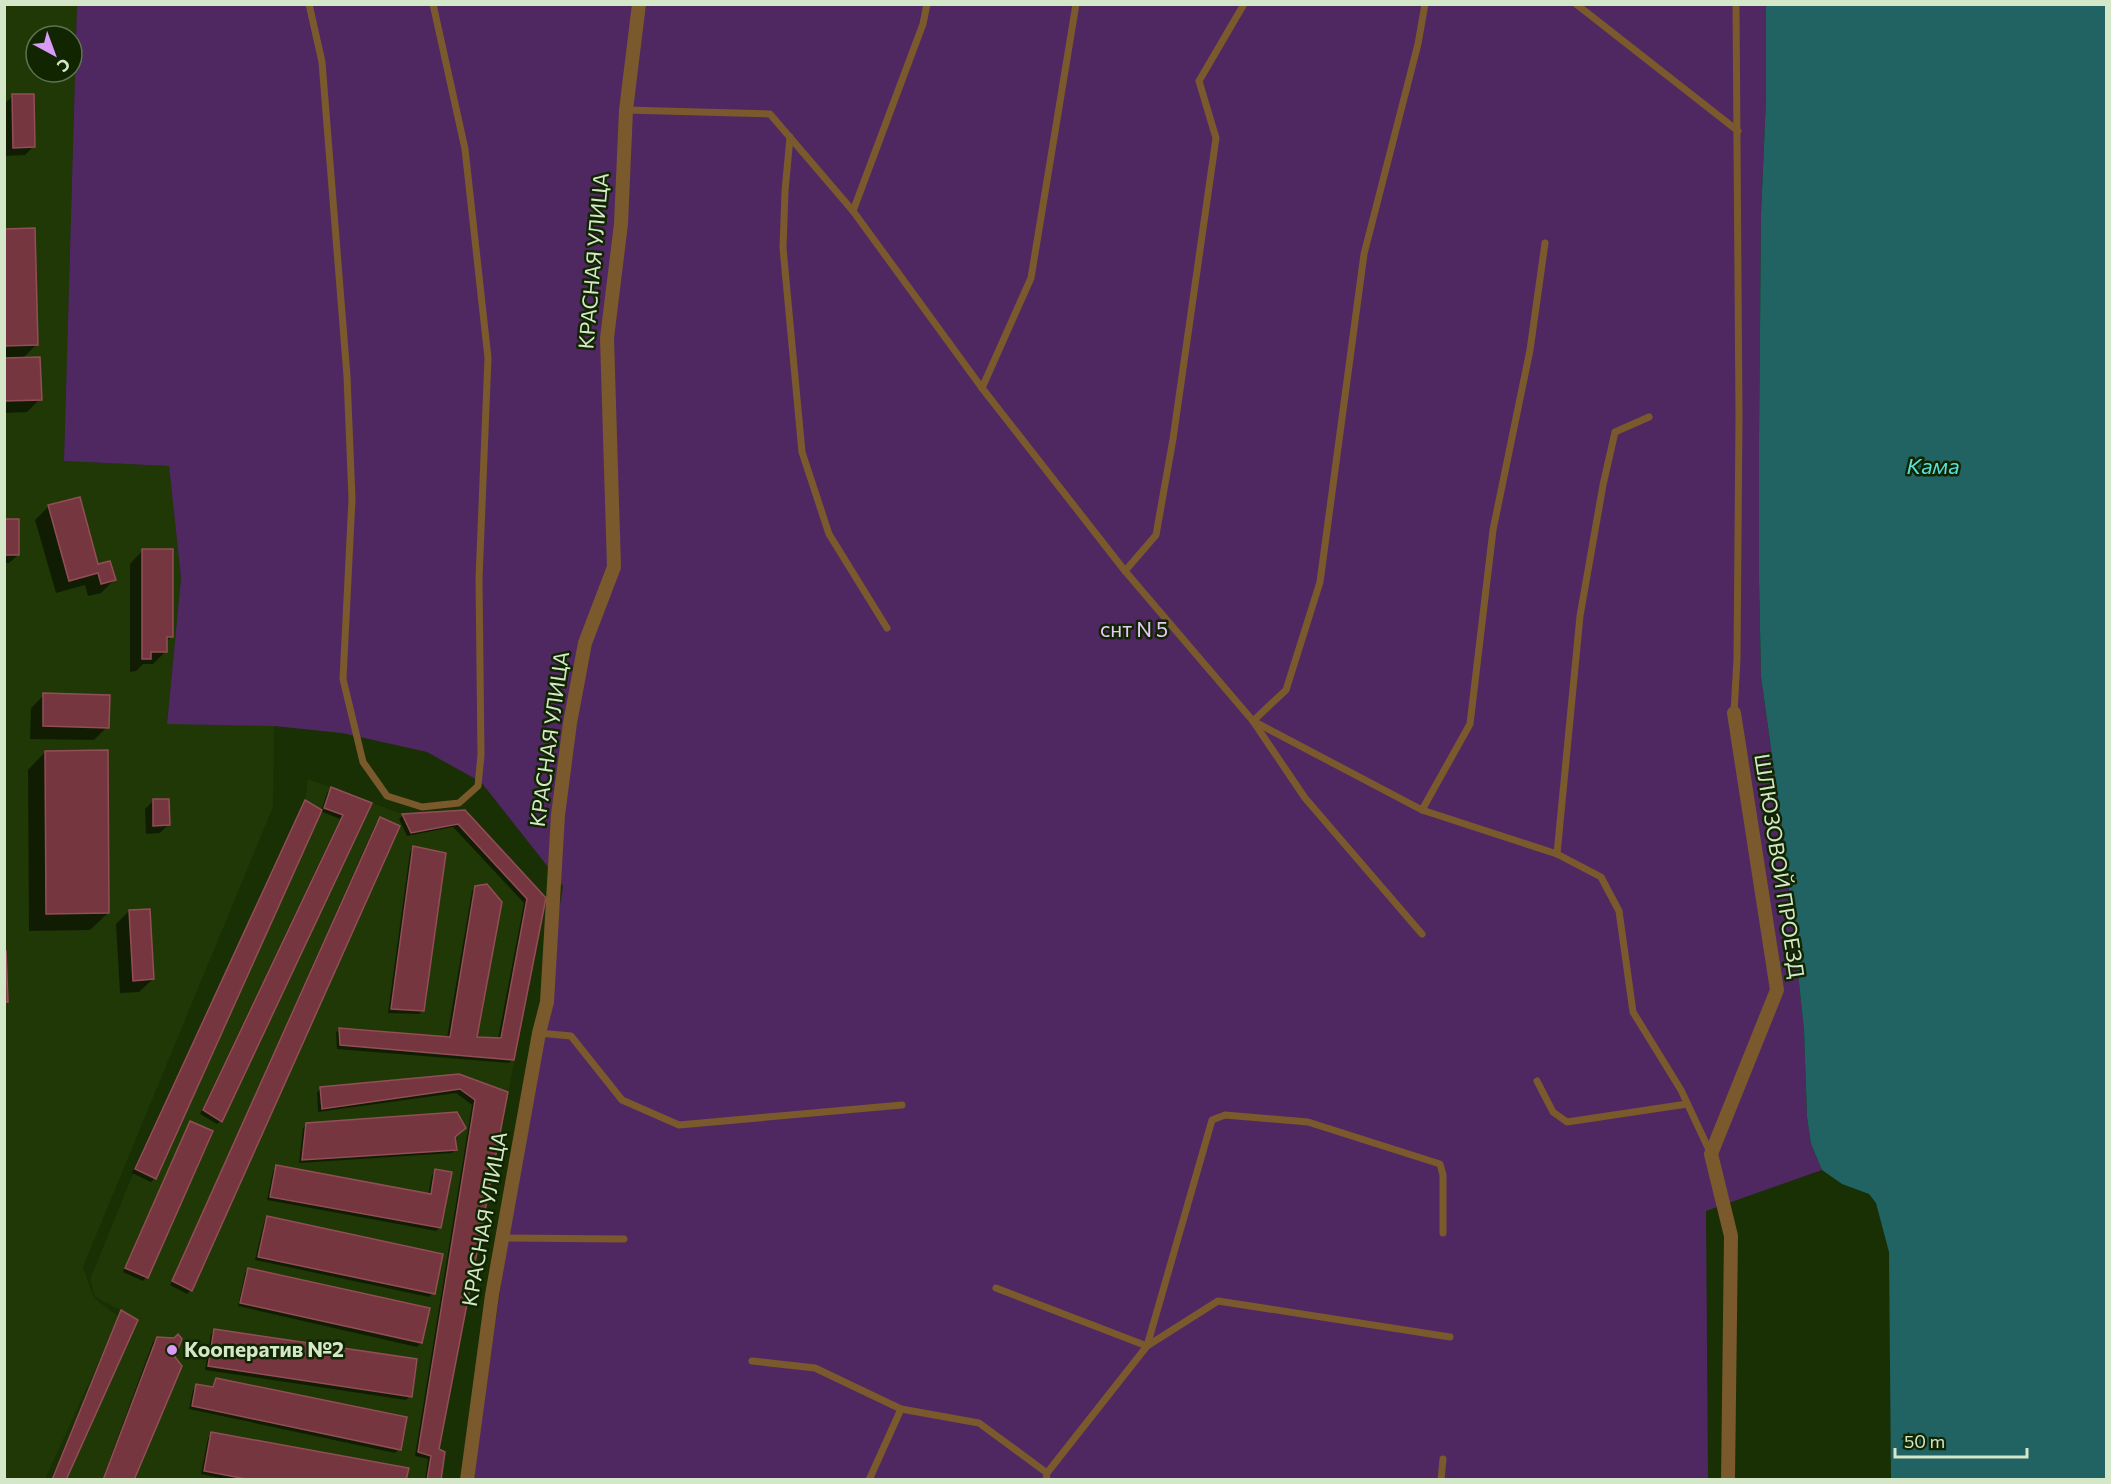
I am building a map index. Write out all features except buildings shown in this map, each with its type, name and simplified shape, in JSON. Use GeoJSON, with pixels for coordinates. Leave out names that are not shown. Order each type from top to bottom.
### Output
{"type":"FeatureCollection","features":[{"type":"Feature","properties":{"kind":"street","name":"КРАСНАЯ УЛИЦА"},"geometry":{"type":"LineString","coordinates":[[466,1479],[492,1294],[539,1033],[547,1002],[558,815],[570,723],[585,643],[614,567],[607,338],[621,224],[626,110],[639,4]]}},
{"type":"Feature","properties":{"kind":"street","name":"ШЛЮЗОВОЙ ПРОЕЗД"},"geometry":{"type":"LineString","coordinates":[[1711,1154],[1777,990],[1734,713]]}},
{"type":"Feature","properties":{"kind":"street"},"geometry":{"type":"LineString","coordinates":[[1711,1154],[1731,1236],[1728,1479]]}},
{"type":"Feature","properties":{"kind":"lane"},"geometry":{"type":"LineString","coordinates":[[309,4],[322,62],[347,376],[352,499],[343,679],[363,762],[387,796],[422,807],[459,803],[478,786],[482,755],[480,579],[488,358],[465,149],[433,4]]}},
{"type":"Feature","properties":{"kind":"lane"},"geometry":{"type":"LineString","coordinates":[[853,211],[922,24],[927,4]]}},
{"type":"Feature","properties":{"kind":"lane"},"geometry":{"type":"LineString","coordinates":[[982,388],[1030,278],[1076,4]]}},
{"type":"Feature","properties":{"kind":"lane"},"geometry":{"type":"LineString","coordinates":[[1125,571],[1156,535],[1173,439],[1216,138],[1199,81],[1244,4]]}},
{"type":"Feature","properties":{"kind":"lane"},"geometry":{"type":"LineString","coordinates":[[1253,721],[1286,690],[1320,582],[1364,254],[1418,44],[1425,4]]}},
{"type":"Feature","properties":{"kind":"lane"},"geometry":{"type":"LineString","coordinates":[[1576,4],[1738,131]]}},
{"type":"Feature","properties":{"kind":"lane"},"geometry":{"type":"LineString","coordinates":[[1734,713],[1737,659],[1739,427],[1736,4]]}},
{"type":"Feature","properties":{"kind":"lane"},"geometry":{"type":"LineString","coordinates":[[626,110],[770,114],[853,211],[982,388],[1125,571],[1253,721],[1305,798],[1422,934]]}},
{"type":"Feature","properties":{"kind":"lane"},"geometry":{"type":"LineString","coordinates":[[790,137],[783,248],[802,452],[829,534],[887,628]]}},
{"type":"Feature","properties":{"kind":"lane"},"geometry":{"type":"LineString","coordinates":[[1422,810],[1470,724],[1493,530],[1530,350],[1545,243]]}},
{"type":"Feature","properties":{"kind":"lane"},"geometry":{"type":"LineString","coordinates":[[1557,854],[1580,616],[1603,484],[1615,432],[1649,417]]}},
{"type":"Feature","properties":{"kind":"lane"},"geometry":{"type":"LineString","coordinates":[[1253,721],[1422,810],[1557,854],[1601,877],[1619,911],[1633,1011],[1687,1104],[1711,1154]]}},
{"type":"Feature","properties":{"kind":"lane"},"geometry":{"type":"LineString","coordinates":[[539,1033],[571,1036],[622,1100],[679,1125],[903,1105]]}},
{"type":"Feature","properties":{"kind":"lane"},"geometry":{"type":"LineString","coordinates":[[1537,1082],[1553,1112],[1567,1122],[1687,1104]]}},
{"type":"Feature","properties":{"kind":"lane"},"geometry":{"type":"LineString","coordinates":[[1147,1346],[1212,1120],[1225,1115],[1308,1122],[1440,1164],[1443,1175],[1443,1233]]}},
{"type":"Feature","properties":{"kind":"lane"},"geometry":{"type":"LineString","coordinates":[[502,1238],[624,1239]]}},
{"type":"Feature","properties":{"kind":"lane"},"geometry":{"type":"LineString","coordinates":[[996,1288],[1147,1346]]}},
{"type":"Feature","properties":{"kind":"lane"},"geometry":{"type":"LineString","coordinates":[[752,1361],[815,1368],[901,1409],[979,1423],[1046,1476],[1147,1346],[1218,1301],[1449,1337]]}},
{"type":"Feature","properties":{"kind":"lane"},"geometry":{"type":"LineString","coordinates":[[869,1479],[901,1409]]}},
{"type":"Feature","properties":{"kind":"lane"},"geometry":{"type":"LineString","coordinates":[[1442,1479],[1443,1459]]}},
{"type":"Feature","properties":{"kind":"shaded area"},"geometry":{"type":"Polygon","coordinates":[[[77,4],[76,24],[24,24],[24,84],[75,84],[64,461],[169,466],[181,578],[167,723],[274,726],[273,807],[83,1267],[94,1298],[119,1317],[121,1310],[95,1297],[90,1279],[135,1169],[305,801],[308,779],[402,814],[465,810],[546,898],[439,1449],[445,1452],[441,1479],[52,1479],[105,1348],[45,1479],[5,1480],[5,5],[77,4]]]}},
{"type":"Feature","properties":{"kind":"green space","name":"снт N 5"},"geometry":{"type":"Polygon","coordinates":[[[77,5],[1766,5],[1759,441],[1761,677],[1784,841],[1804,1030],[1807,1117],[1811,1144],[1822,1170],[1706,1211],[1708,1479],[473,1479],[513,1200],[563,886],[481,782],[427,752],[342,733],[274,726],[167,724],[181,578],[169,466],[64,461],[75,84],[84,84],[84,24],[76,24],[77,5]]]}},
{"type":"Feature","properties":{"kind":"water","name":"Кама"},"geometry":{"type":"Polygon","coordinates":[[[1766,5],[2106,5],[2106,1479],[1891,1479],[1889,1252],[1876,1203],[1869,1194],[1842,1184],[1822,1170],[1811,1144],[1807,1117],[1804,1030],[1784,841],[1761,677],[1759,441],[1766,5]]]}},
{"type":"Feature","properties":{"kind":"place","name":"Кооператив №2"},"geometry":{"type":"Point","coordinates":[172,1350]}}]}
